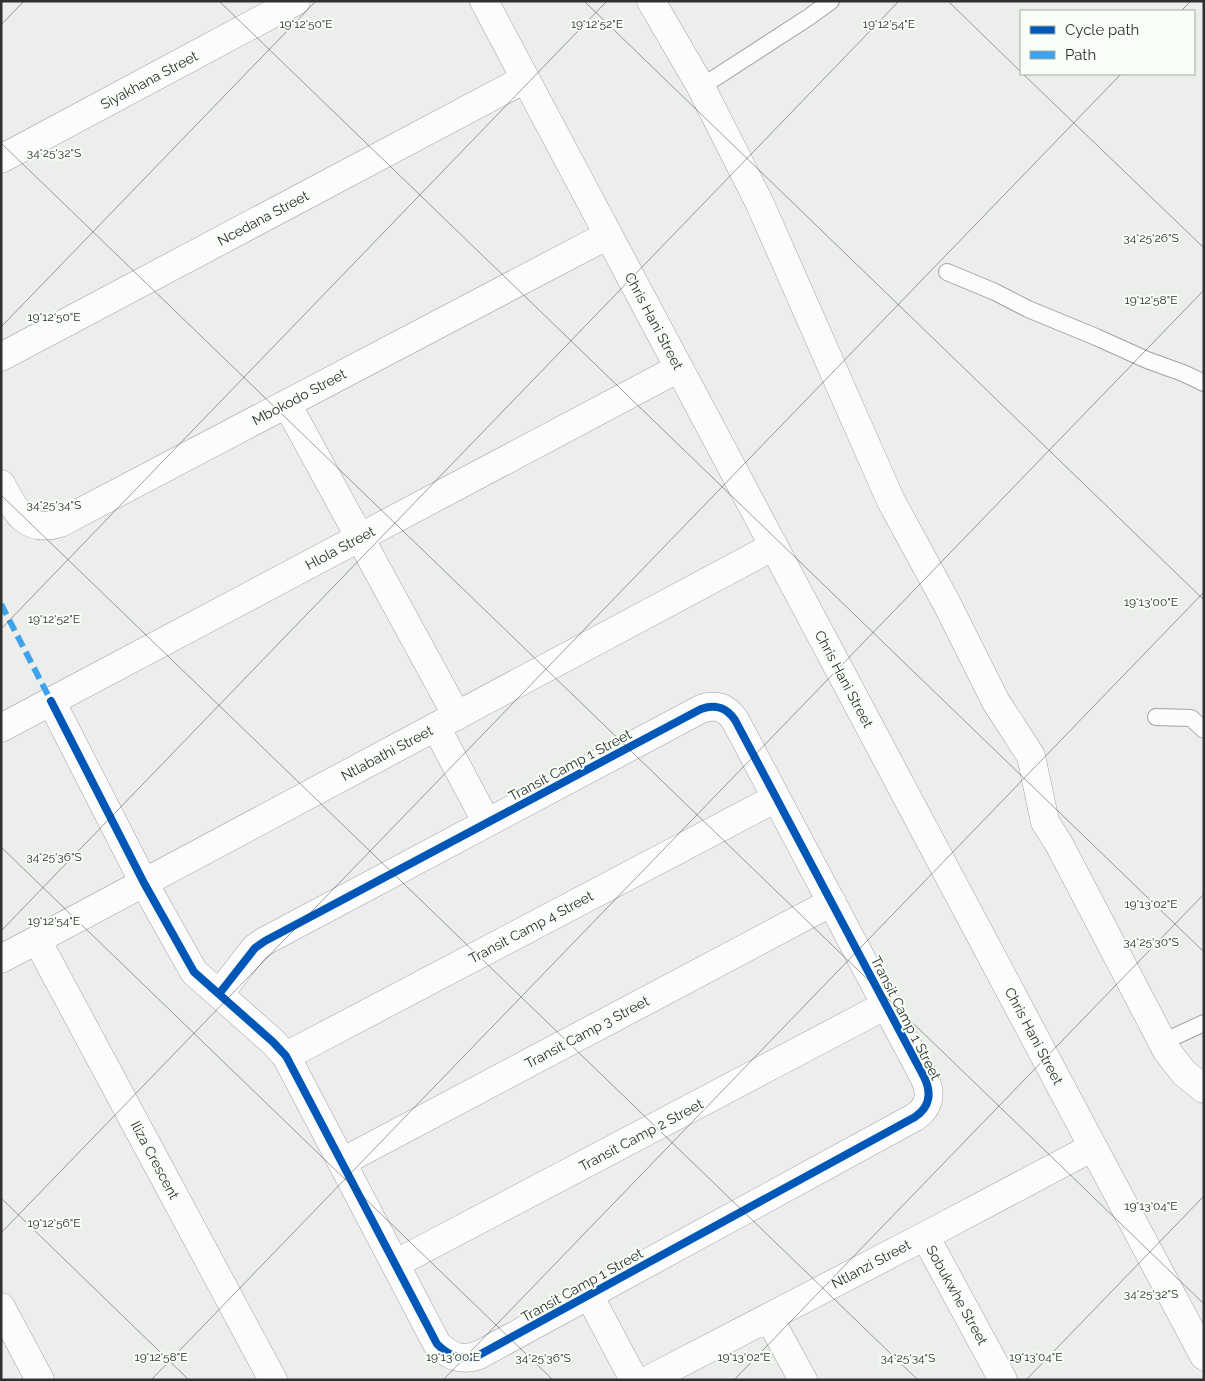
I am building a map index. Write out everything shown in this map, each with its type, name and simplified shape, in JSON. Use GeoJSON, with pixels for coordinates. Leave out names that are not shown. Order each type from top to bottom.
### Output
{"type":"FeatureCollection","features":[{"type":"Feature","properties":{"kind":"street","name":"Siyakhana Street"},"geometry":{"type":"LineString","coordinates":[[1,159],[296,1]]}},
{"type":"Feature","properties":{"kind":"street","name":"Chris Hani Street"},"geometry":{"type":"LineString","coordinates":[[484,1],[1204,1356]]}},
{"type":"Feature","properties":{"kind":"street"},"geometry":{"type":"LineString","coordinates":[[651,1],[701,87],[760,204],[891,501],[946,602],[996,702],[1031,756],[1045,822],[1059,844],[1167,1051],[1184,1073],[1204,1089]]}},
{"type":"Feature","properties":{"kind":"street","name":"Ncedana Street"},"geometry":{"type":"LineString","coordinates":[[1,357],[525,79]]}},
{"type":"Feature","properties":{"kind":"street","name":"Mbokodo Street"},"geometry":{"type":"LineString","coordinates":[[1,484],[19,515],[29,522],[38,526],[60,523],[608,235]]}},
{"type":"Feature","properties":{"kind":"street","name":"Hlola Street"},"geometry":{"type":"LineString","coordinates":[[1,728],[679,368]]}},
{"type":"Feature","properties":{"kind":"street"},"geometry":{"type":"LineString","coordinates":[[286,404],[360,538],[446,721],[487,823]]}},
{"type":"Feature","properties":{"kind":"street","name":"Ntlabathi Street"},"geometry":{"type":"LineString","coordinates":[[1,959],[774,546]]}},
{"type":"Feature","properties":{"kind":"street","name":"Transit Camp 1 Street"},"geometry":{"type":"LineString","coordinates":[[51,701],[144,883],[194,972],[219,994],[274,1042],[286,1056],[395,1264],[438,1344],[445,1352],[463,1358],[479,1355],[921,1113],[927,1105],[930,1096],[929,1086],[832,902],[730,713],[722,708],[708,707],[264,941],[251,952],[219,994]]}},
{"type":"Feature","properties":{"kind":"street","name":"Transit Camp 4 Street"},"geometry":{"type":"LineString","coordinates":[[286,1056],[776,798]]}},
{"type":"Feature","properties":{"kind":"street","name":"Transit Camp 3 Street"},"geometry":{"type":"LineString","coordinates":[[342,1162],[832,902]]}},
{"type":"Feature","properties":{"kind":"street","name":"Iliza Crescent"},"geometry":{"type":"LineString","coordinates":[[38,940],[273,1380]]}},
{"type":"Feature","properties":{"kind":"street","name":"Transit Camp 2 Street"},"geometry":{"type":"LineString","coordinates":[[395,1264],[886,1005]]}},
{"type":"Feature","properties":{"kind":"street","name":"Ntlanzi Street"},"geometry":{"type":"LineString","coordinates":[[648,1380],[1093,1147]]}},
{"type":"Feature","properties":{"kind":"street","name":"Sobukwhe Street"},"geometry":{"type":"LineString","coordinates":[[925,1236],[1003,1380]]}},
{"type":"Feature","properties":{"kind":"street","name":"Transit Camp 1 Street"},"geometry":{"type":"LineString","coordinates":[[589,1295],[634,1380]]}},
{"type":"Feature","properties":{"kind":"street"},"geometry":{"type":"LineString","coordinates":[[1,1307],[40,1380]]}},
{"type":"Feature","properties":{"kind":"street"},"geometry":{"type":"LineString","coordinates":[[769,1318],[803,1380]]}},
{"type":"Feature","properties":{"kind":"lane"},"geometry":{"type":"LineString","coordinates":[[701,87],[831,1]]}},
{"type":"Feature","properties":{"kind":"lane"},"geometry":{"type":"LineString","coordinates":[[947,272],[1204,383]]}},
{"type":"Feature","properties":{"kind":"lane"},"geometry":{"type":"LineString","coordinates":[[1156,717],[1190,718],[1204,730]]}},
{"type":"Feature","properties":{"kind":"lane"},"geometry":{"type":"LineString","coordinates":[[1163,1042],[1204,1023]]}},
{"type":"Feature","properties":{"kind":"marked path"},"geometry":{"type":"LineString","coordinates":[[1,604],[51,701]]}},
{"type":"Feature","properties":{"kind":"cycle path"},"geometry":{"type":"LineString","coordinates":[[51,701],[144,883],[194,972],[273,1042],[286,1056],[437,1344],[456,1357],[467,1358],[479,1355],[915,1117],[924,1109],[929,1094],[924,1077],[735,720],[724,709],[716,707],[701,709],[265,941],[255,948],[219,994]]}}]}
